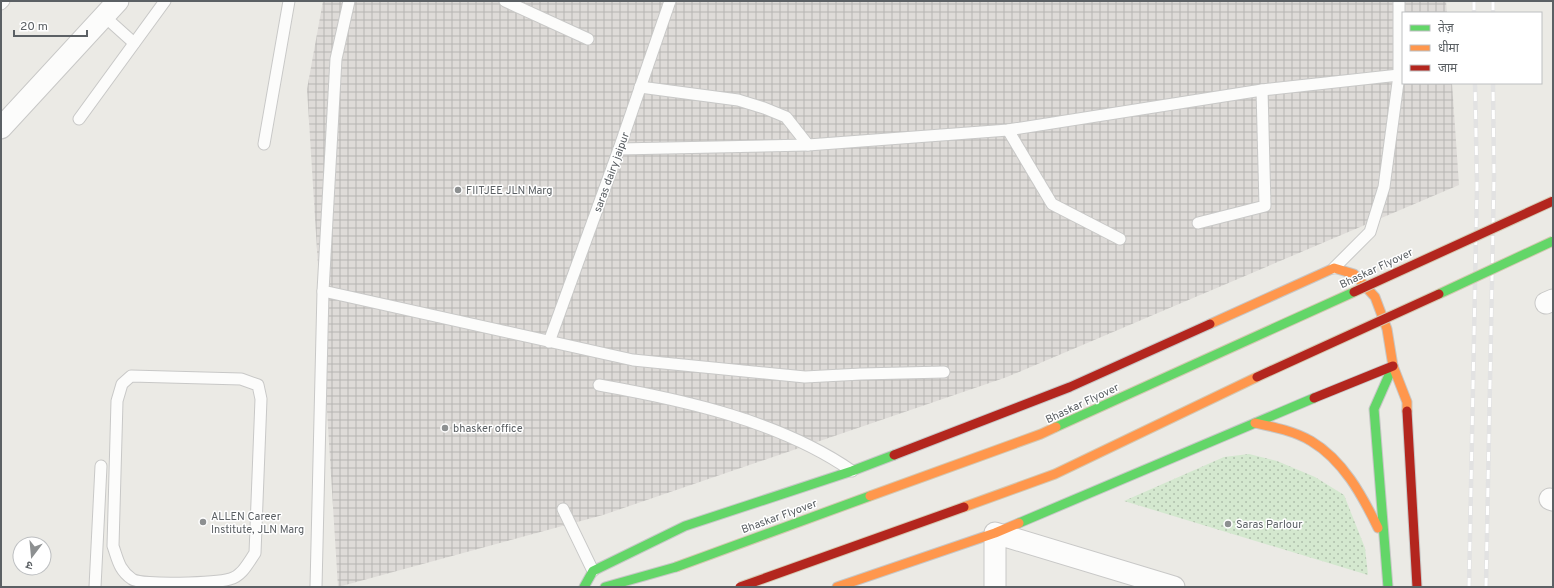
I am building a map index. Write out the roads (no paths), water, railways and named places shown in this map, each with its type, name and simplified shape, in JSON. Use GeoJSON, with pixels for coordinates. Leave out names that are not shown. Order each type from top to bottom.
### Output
{"type":"FeatureCollection","features":[{"type":"Feature","properties":{"kind":"street"},"geometry":{"type":"LineString","coordinates":[[1,128],[118,1]]}},
{"type":"Feature","properties":{"kind":"street","name":"Bhaskar Flyover"},"geometry":{"type":"LineString","coordinates":[[605,587],[676,567],[1041,434],[1553,201]]}},
{"type":"Feature","properties":{"kind":"street"},"geometry":{"type":"LineString","coordinates":[[740,587],[1055,474],[1240,385],[1553,241]]}},
{"type":"Feature","properties":{"kind":"street"},"geometry":{"type":"LineString","coordinates":[[584,587],[593,571],[685,526],[852,471],[1070,387],[1334,268],[1354,274],[1375,297],[1387,328],[1393,366],[1407,402],[1418,587]]}},
{"type":"Feature","properties":{"kind":"street"},"geometry":{"type":"LineString","coordinates":[[837,587],[995,533],[1393,366]]}},
{"type":"Feature","properties":{"kind":"street"},"geometry":{"type":"LineString","coordinates":[[1388,587],[1374,409],[1393,366]]}},
{"type":"Feature","properties":{"kind":"street"},"geometry":{"type":"LineString","coordinates":[[1255,423],[1296,434],[1317,444],[1338,463],[1366,502],[1384,540]]}},
{"type":"Feature","properties":{"kind":"street"},"geometry":{"type":"LineString","coordinates":[[995,533],[1173,587]]}},
{"type":"Feature","properties":{"kind":"street"},"geometry":{"type":"LineString","coordinates":[[995,533],[995,587]]}},
{"type":"Feature","properties":{"kind":"lane"},"geometry":{"type":"LineString","coordinates":[[1,4],[4,1]]}},
{"type":"Feature","properties":{"kind":"lane"},"geometry":{"type":"LineString","coordinates":[[79,119],[165,1]]}},
{"type":"Feature","properties":{"kind":"lane"},"geometry":{"type":"LineString","coordinates":[[264,144],[289,1]]}},
{"type":"Feature","properties":{"kind":"lane"},"geometry":{"type":"LineString","coordinates":[[316,587],[323,290],[336,59],[349,1]]}},
{"type":"Feature","properties":{"kind":"lane"},"geometry":{"type":"LineString","coordinates":[[505,1],[588,39]]}},
{"type":"Feature","properties":{"kind":"lane","name":"saras dairy jaipur"},"geometry":{"type":"LineString","coordinates":[[549,342],[619,149],[670,1]]}},
{"type":"Feature","properties":{"kind":"lane"},"geometry":{"type":"LineString","coordinates":[[1334,268],[1370,232],[1384,187],[1399,75],[1399,1]]}},
{"type":"Feature","properties":{"kind":"lane"},"geometry":{"type":"LineString","coordinates":[[104,16],[134,43]]}},
{"type":"Feature","properties":{"kind":"lane"},"geometry":{"type":"LineString","coordinates":[[619,149],[808,146],[1008,130],[1262,90],[1399,75]]}},
{"type":"Feature","properties":{"kind":"lane"},"geometry":{"type":"LineString","coordinates":[[640,87],[738,100],[764,108],[786,117],[808,146]]}},
{"type":"Feature","properties":{"kind":"lane"},"geometry":{"type":"LineString","coordinates":[[1198,224],[1265,206],[1262,90]]}},
{"type":"Feature","properties":{"kind":"lane"},"geometry":{"type":"LineString","coordinates":[[1008,130],[1052,204],[1120,239]]}},
{"type":"Feature","properties":{"kind":"lane"},"geometry":{"type":"LineString","coordinates":[[323,290],[633,360],[806,377],[944,372]]}},
{"type":"Feature","properties":{"kind":"lane"},"geometry":{"type":"LineString","coordinates":[[131,376],[241,379],[258,385],[261,399],[255,553],[244,571],[231,579],[182,586],[134,581],[120,568],[113,546],[118,401],[122,384],[131,376]]}},
{"type":"Feature","properties":{"kind":"lane"},"geometry":{"type":"LineString","coordinates":[[599,385],[659,396],[732,415],[800,440],[840,462],[852,471]]}},
{"type":"Feature","properties":{"kind":"lane"},"geometry":{"type":"LineString","coordinates":[[95,587],[101,466]]}},
{"type":"Feature","properties":{"kind":"lane"},"geometry":{"type":"LineString","coordinates":[[563,509],[593,571]]}},
{"type":"Feature","properties":{"kind":"railway"},"geometry":{"type":"LineString","coordinates":[[1474,1],[1474,12]]}},
{"type":"Feature","properties":{"kind":"railway"},"geometry":{"type":"LineString","coordinates":[[1493,1],[1493,12]]}},
{"type":"Feature","properties":{"kind":"railway"},"geometry":{"type":"LineString","coordinates":[[1469,587],[1477,186],[1475,84]]}},
{"type":"Feature","properties":{"kind":"railway"},"geometry":{"type":"LineString","coordinates":[[1486,587],[1494,177],[1493,84]]}},
{"type":"Feature","properties":{"kind":"place","name":"FIITJEE JLN Marg"},"geometry":{"type":"Point","coordinates":[458,190]}},
{"type":"Feature","properties":{"kind":"place","name":"bhasker office"},"geometry":{"type":"Point","coordinates":[445,428]}},
{"type":"Feature","properties":{"kind":"place","name":"ALLEN Career Institute, JLN Marg"},"geometry":{"type":"Point","coordinates":[203,522]}},
{"type":"Feature","properties":{"kind":"place","name":"Saras Parlour"},"geometry":{"type":"Point","coordinates":[1228,524]}}]}
